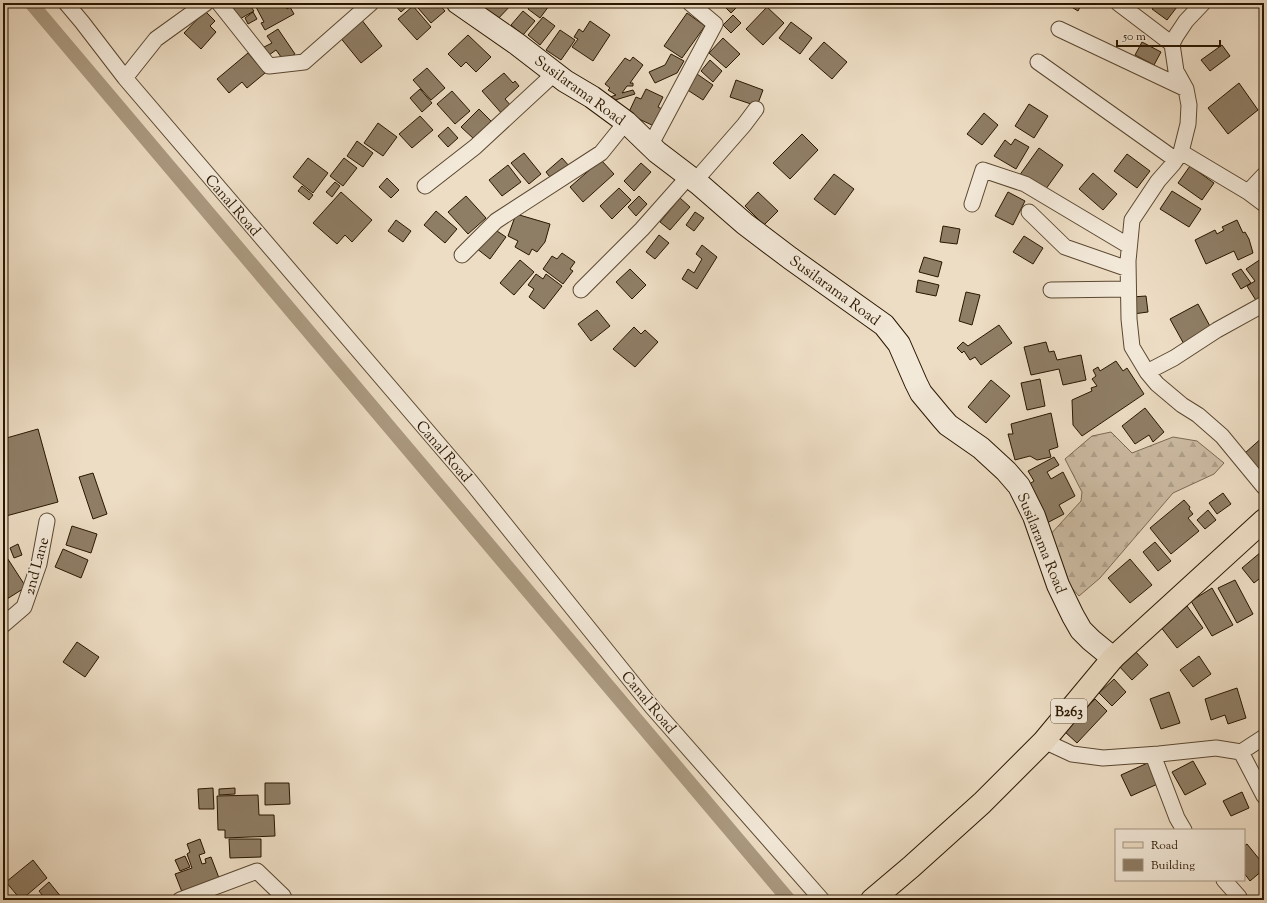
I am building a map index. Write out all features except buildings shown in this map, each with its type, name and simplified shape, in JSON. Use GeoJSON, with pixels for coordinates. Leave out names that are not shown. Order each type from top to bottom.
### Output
{"type":"FeatureCollection","features":[{"type":"Feature","properties":{"kind":"main road","name":"B263"},"geometry":{"type":"LineString","coordinates":[[872,900],[982,803],[1044,741],[1113,658],[1264,520]]}},
{"type":"Feature","properties":{"kind":"street","name":"Canal Road"},"geometry":{"type":"LineString","coordinates":[[66,3],[125,78],[471,482],[652,707],[822,900]]}},
{"type":"Feature","properties":{"kind":"street"},"geometry":{"type":"LineString","coordinates":[[125,78],[156,39],[206,3]]}},
{"type":"Feature","properties":{"kind":"street"},"geometry":{"type":"LineString","coordinates":[[219,3],[269,66],[304,62],[371,3]]}},
{"type":"Feature","properties":{"kind":"street","name":"Susilarama Road"},"geometry":{"type":"LineString","coordinates":[[458,3],[626,122],[650,146],[692,178],[771,244],[884,325],[899,344],[921,393],[948,425],[981,448],[1006,471],[1018,486],[1034,516],[1058,585],[1073,616],[1081,630],[1113,658]]}},
{"type":"Feature","properties":{"kind":"street"},"geometry":{"type":"LineString","coordinates":[[650,146],[716,24],[690,3]]}},
{"type":"Feature","properties":{"kind":"street"},"geometry":{"type":"LineString","coordinates":[[1118,3],[1172,44]]}},
{"type":"Feature","properties":{"kind":"street"},"geometry":{"type":"LineString","coordinates":[[1202,3],[1186,22],[1172,44],[1176,71],[1186,89],[1189,105],[1188,124],[1179,156],[1158,181],[1132,220],[1128,269],[1129,319],[1132,347],[1147,372],[1157,384],[1198,415],[1222,436],[1264,487]]}},
{"type":"Feature","properties":{"kind":"street"},"geometry":{"type":"LineString","coordinates":[[1059,29],[1186,89]]}},
{"type":"Feature","properties":{"kind":"street"},"geometry":{"type":"LineString","coordinates":[[1038,62],[1179,156],[1248,192],[1264,204]]}},
{"type":"Feature","properties":{"kind":"street"},"geometry":{"type":"LineString","coordinates":[[425,186],[475,147],[555,73]]}},
{"type":"Feature","properties":{"kind":"street"},"geometry":{"type":"LineString","coordinates":[[581,290],[744,125],[756,109]]}},
{"type":"Feature","properties":{"kind":"street"},"geometry":{"type":"LineString","coordinates":[[462,255],[496,221],[601,153],[626,122]]}},
{"type":"Feature","properties":{"kind":"street"},"geometry":{"type":"LineString","coordinates":[[991,163],[1129,246]]}},
{"type":"Feature","properties":{"kind":"street"},"geometry":{"type":"LineString","coordinates":[[972,204],[983,170],[1025,184]]}},
{"type":"Feature","properties":{"kind":"street"},"geometry":{"type":"LineString","coordinates":[[1248,192],[1264,175]]}},
{"type":"Feature","properties":{"kind":"street"},"geometry":{"type":"LineString","coordinates":[[1029,212],[1065,247],[1128,269]]}},
{"type":"Feature","properties":{"kind":"street"},"geometry":{"type":"LineString","coordinates":[[1050,290],[1128,289]]}},
{"type":"Feature","properties":{"kind":"street"},"geometry":{"type":"LineString","coordinates":[[1147,372],[1174,358],[1217,330],[1264,304]]}},
{"type":"Feature","properties":{"kind":"street","name":"2nd Lane"},"geometry":{"type":"LineString","coordinates":[[3,625],[24,607],[40,564],[47,521]]}},
{"type":"Feature","properties":{"kind":"street"},"geometry":{"type":"LineString","coordinates":[[1044,741],[1072,754],[1103,758],[1153,755],[1216,748],[1241,752],[1264,737]]}},
{"type":"Feature","properties":{"kind":"street"},"geometry":{"type":"LineString","coordinates":[[1241,752],[1264,796]]}},
{"type":"Feature","properties":{"kind":"street"},"geometry":{"type":"LineString","coordinates":[[1153,755],[1177,818],[1183,829]]}},
{"type":"Feature","properties":{"kind":"street"},"geometry":{"type":"LineString","coordinates":[[180,900],[257,871],[283,896],[285,900]]}},
{"type":"Feature","properties":{"kind":"street"},"geometry":{"type":"LineString","coordinates":[[1225,881],[1239,897]]}},
{"type":"Feature","properties":{"kind":"green space"},"geometry":{"type":"Polygon","coordinates":[[[1111,432],[1132,453],[1173,437],[1197,441],[1224,463],[1214,474],[1173,493],[1100,578],[1079,596],[1070,586],[1049,536],[1081,501],[1082,492],[1065,459],[1092,436],[1111,432]]]}},
{"type":"Feature","properties":{"kind":"waterway"},"geometry":{"type":"LineString","coordinates":[[31,3],[789,900]]}}]}
